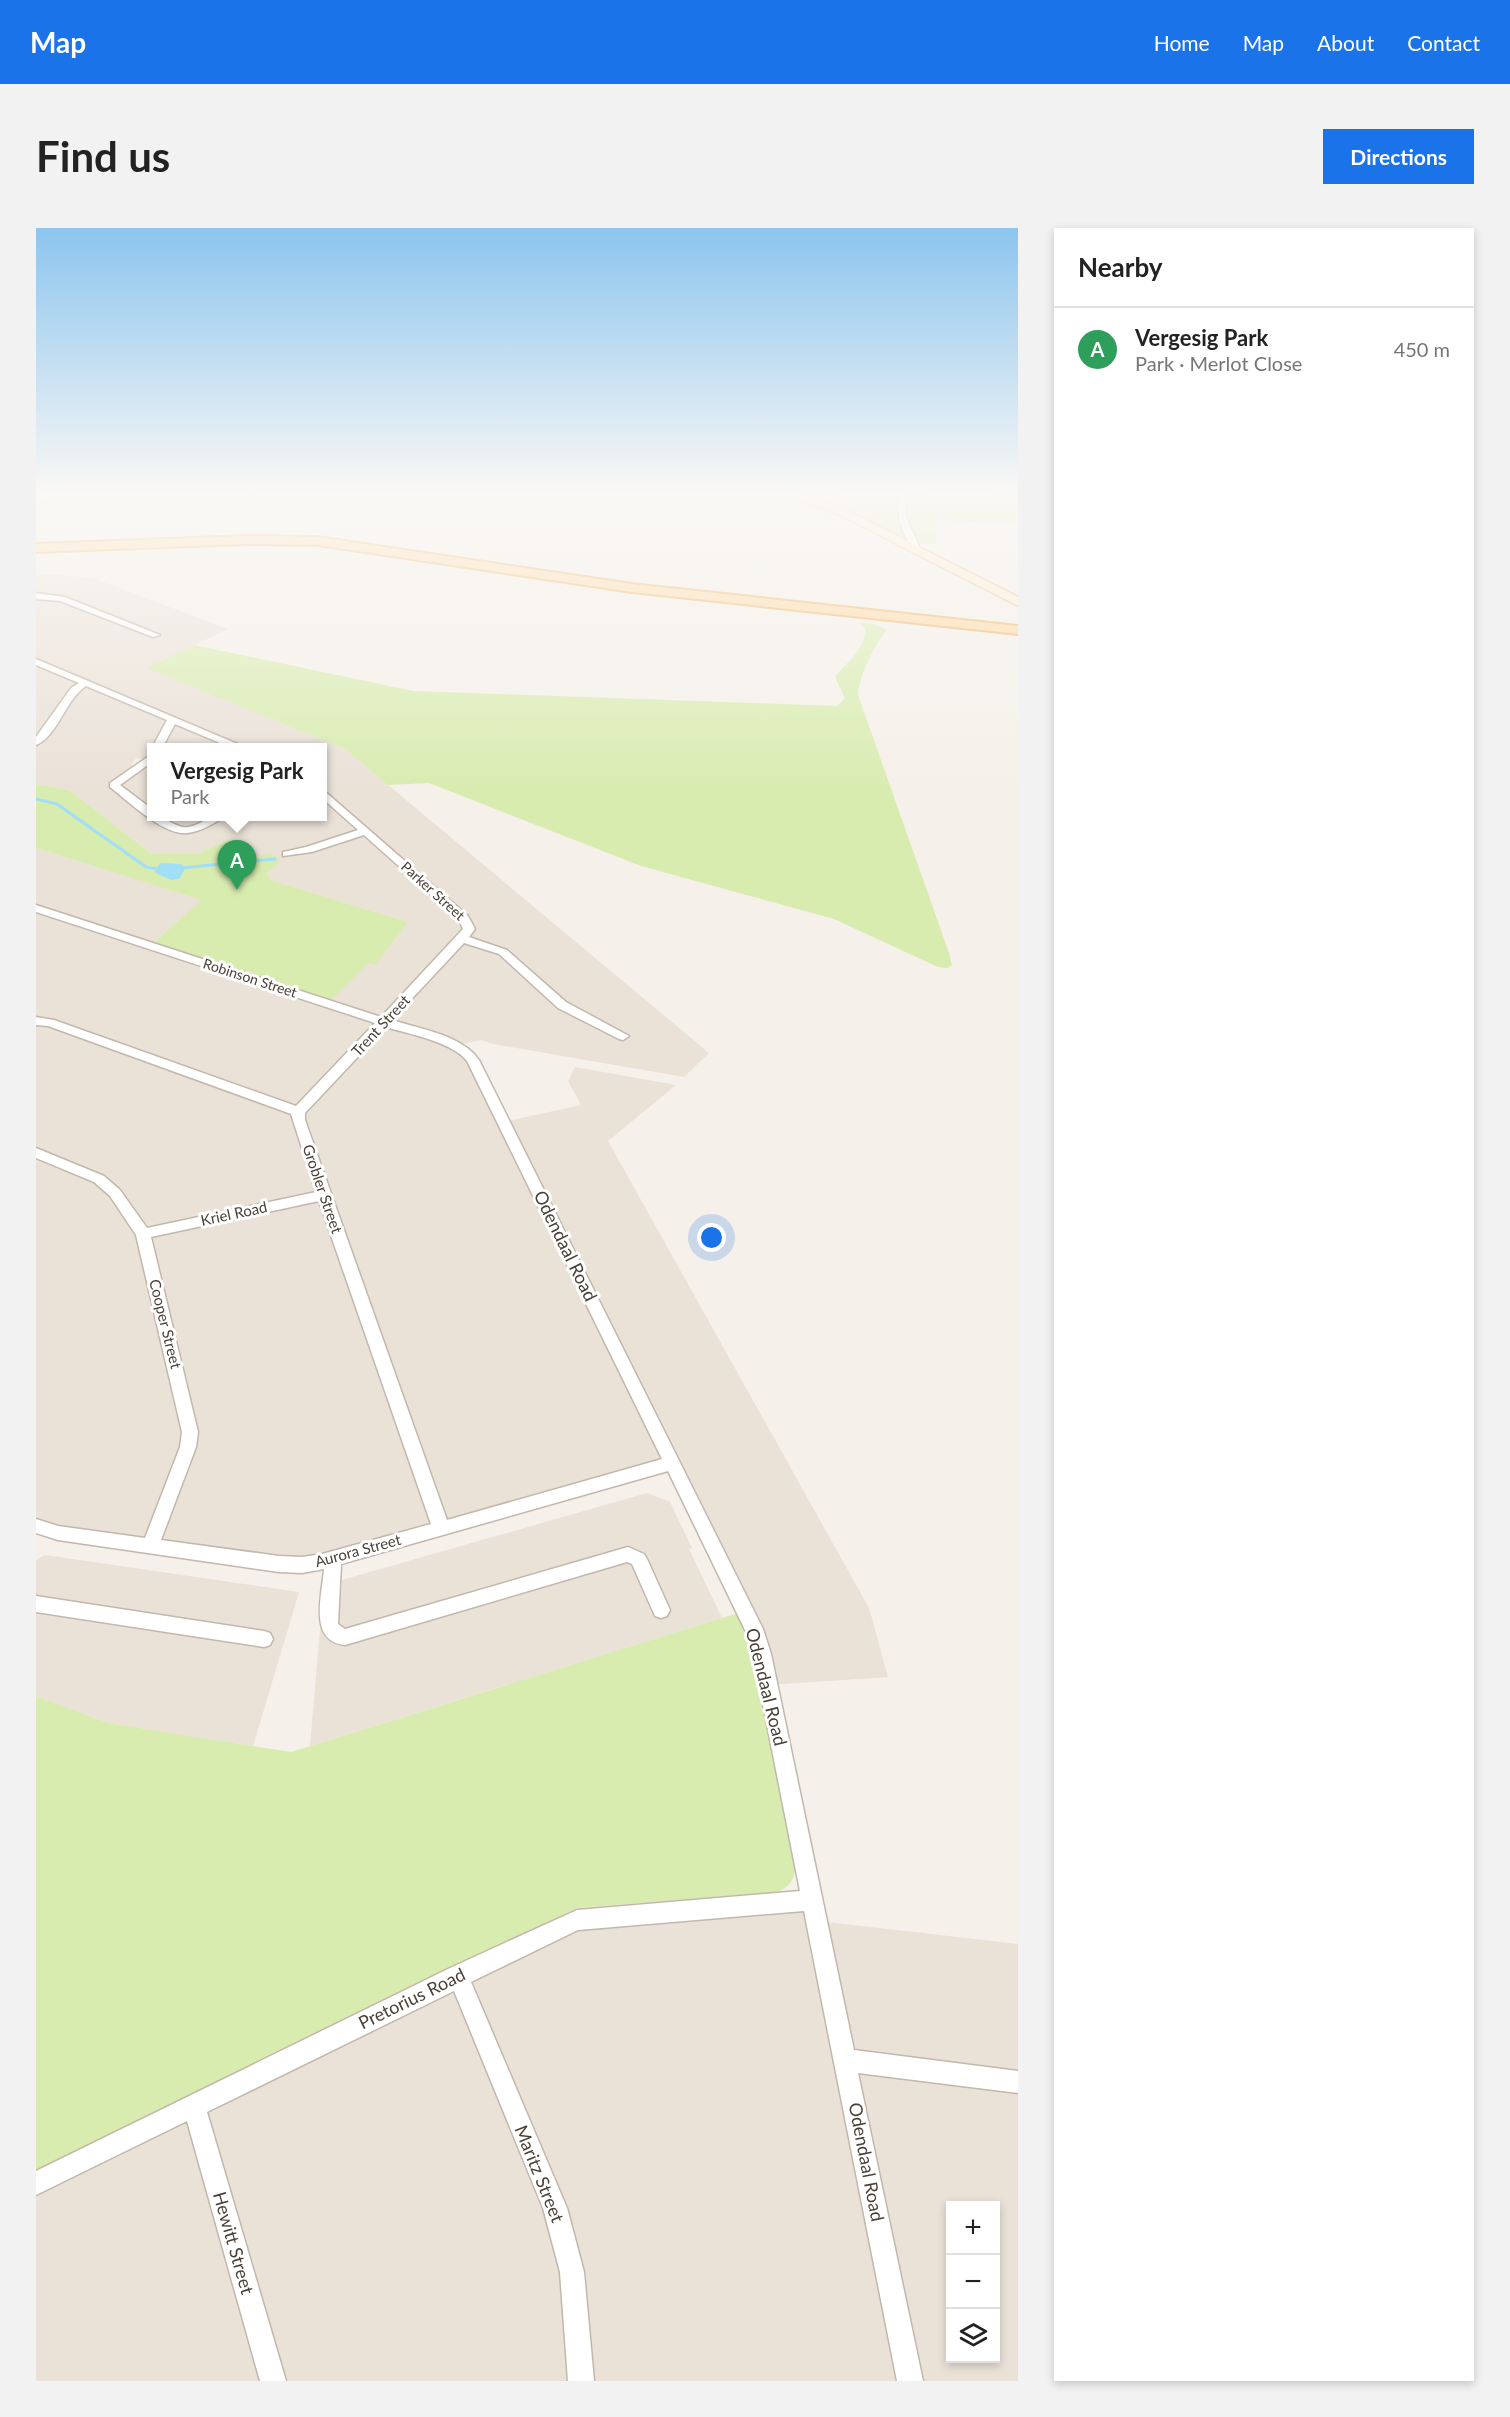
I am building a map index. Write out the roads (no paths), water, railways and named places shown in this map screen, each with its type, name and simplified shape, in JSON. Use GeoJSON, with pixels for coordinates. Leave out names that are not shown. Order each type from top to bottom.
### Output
{"type":"FeatureCollection","features":[{"type":"Feature","properties":{"kind":"main road"},"geometry":{"type":"LineString","coordinates":[[664,591],[1014,630]]}},
{"type":"Feature","properties":{"kind":"main road"},"geometry":{"type":"LineString","coordinates":[[998,591],[1018,602]]}},
{"type":"Feature","properties":{"kind":"street"},"geometry":{"type":"LineString","coordinates":[[36,596],[62,598],[156,635]]}},
{"type":"Feature","properties":{"kind":"street"},"geometry":{"type":"LineString","coordinates":[[36,662],[232,743]]}},
{"type":"Feature","properties":{"kind":"street"},"geometry":{"type":"LineString","coordinates":[[36,742],[74,690],[85,682]]}},
{"type":"Feature","properties":{"kind":"street"},"geometry":{"type":"LineString","coordinates":[[159,743],[171,722],[177,720]]}},
{"type":"Feature","properties":{"kind":"street"},"geometry":{"type":"LineString","coordinates":[[147,760],[114,785],[147,810]]}},
{"type":"Feature","properties":{"kind":"street","name":"Parker Street"},"geometry":{"type":"LineString","coordinates":[[327,796],[466,920],[469,929],[462,939],[503,952],[562,1005],[623,1036]]}},
{"type":"Feature","properties":{"kind":"street"},"geometry":{"type":"LineString","coordinates":[[137,803],[147,798]]}},
{"type":"Feature","properties":{"kind":"street"},"geometry":{"type":"LineString","coordinates":[[162,821],[176,830],[183,831],[207,821]]}},
{"type":"Feature","properties":{"kind":"street"},"geometry":{"type":"LineString","coordinates":[[287,854],[308,850],[366,831]]}},
{"type":"Feature","properties":{"kind":"street","name":"Robinson Street"},"geometry":{"type":"LineString","coordinates":[[36,908],[463,1048]]}},
{"type":"Feature","properties":{"kind":"street","name":"Trent Street"},"geometry":{"type":"LineString","coordinates":[[298,1112],[462,939]]}},
{"type":"Feature","properties":{"kind":"street"},"geometry":{"type":"LineString","coordinates":[[36,1021],[61,1027],[298,1112]]}},
{"type":"Feature","properties":{"kind":"street","name":"Odendaal Road"},"geometry":{"type":"LineString","coordinates":[[463,1048],[473,1060],[754,1629],[762,1654],[910,2381]]}},
{"type":"Feature","properties":{"kind":"street","name":"Grobler Street"},"geometry":{"type":"LineString","coordinates":[[298,1112],[298,1120],[441,1528]]}},
{"type":"Feature","properties":{"kind":"street","name":"Cooper Street"},"geometry":{"type":"LineString","coordinates":[[36,1153],[99,1179],[115,1193],[143,1234],[190,1432],[188,1447],[150,1546]]}},
{"type":"Feature","properties":{"kind":"street","name":"Kriel Road"},"geometry":{"type":"LineString","coordinates":[[143,1234],[324,1195]]}},
{"type":"Feature","properties":{"kind":"street","name":"Aurora Street"},"geometry":{"type":"LineString","coordinates":[[36,1526],[58,1533],[279,1564],[302,1565],[673,1463]]}},
{"type":"Feature","properties":{"kind":"street"},"geometry":{"type":"LineString","coordinates":[[333,1558],[329,1626],[337,1636],[345,1637],[628,1554],[638,1559],[661,1610]]}},
{"type":"Feature","properties":{"kind":"street"},"geometry":{"type":"LineString","coordinates":[[36,1604],[264,1639]]}},
{"type":"Feature","properties":{"kind":"street","name":"Pretorius Road"},"geometry":{"type":"LineString","coordinates":[[36,2183],[577,1920],[812,1899]]}},
{"type":"Feature","properties":{"kind":"street","name":"Maritz Street"},"geometry":{"type":"LineString","coordinates":[[458,1976],[555,2208],[572,2272],[581,2381]]}},
{"type":"Feature","properties":{"kind":"street"},"geometry":{"type":"LineString","coordinates":[[845,2060],[1018,2082]]}},
{"type":"Feature","properties":{"kind":"street","name":"Hewitt Street"},"geometry":{"type":"LineString","coordinates":[[194,2106],[273,2381]]}},
{"type":"Feature","properties":{"kind":"water"},"geometry":{"type":"Polygon","coordinates":[[[160,863],[181,864],[185,869],[179,879],[171,880],[154,872],[160,863]]]}},
{"type":"Feature","properties":{"kind":"waterway"},"geometry":{"type":"LineString","coordinates":[[36,799],[57,804],[146,867],[158,869]]}},
{"type":"Feature","properties":{"kind":"waterway"},"geometry":{"type":"LineString","coordinates":[[181,868],[275,859]]}},
{"type":"Feature","properties":{"kind":"place","name":"Vergesig Park"},"geometry":{"type":"Point","coordinates":[237,890]}}]}
